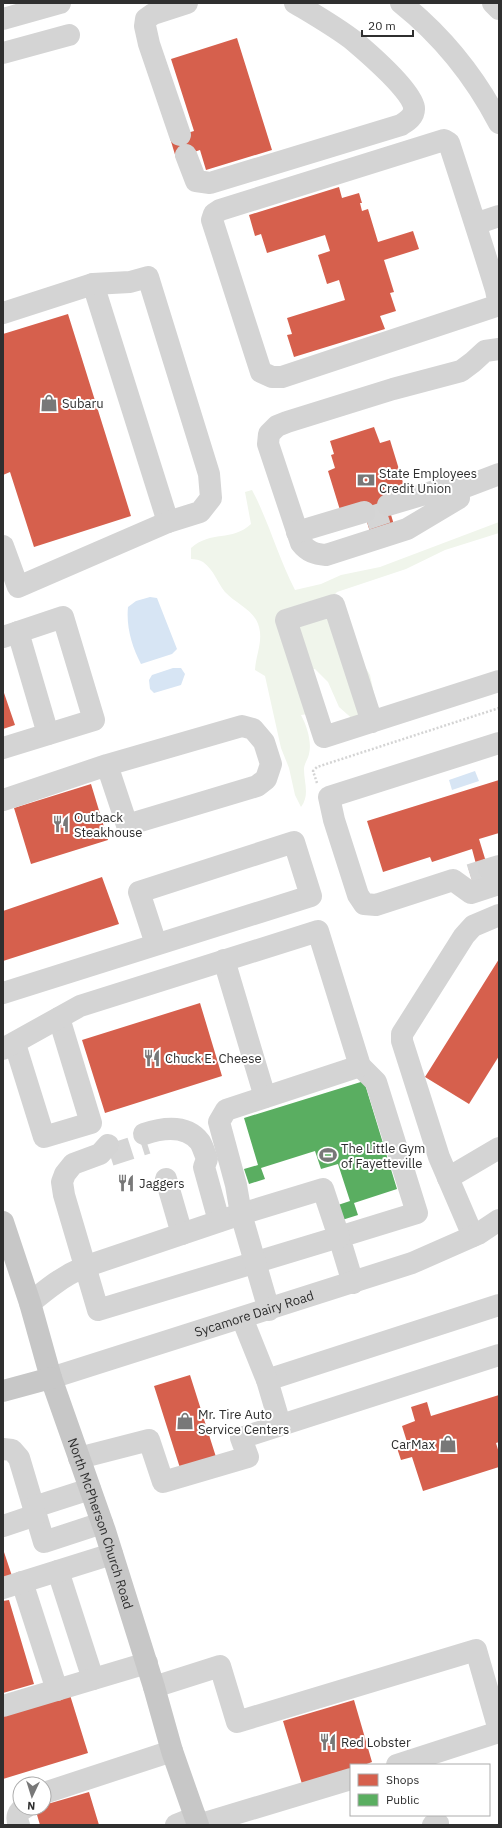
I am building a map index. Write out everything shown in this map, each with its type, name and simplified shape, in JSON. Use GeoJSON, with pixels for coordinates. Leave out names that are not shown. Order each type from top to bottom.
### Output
{"type":"FeatureCollection","features":[{"type":"Feature","properties":{"kind":"main road","name":"North McPherson Church Road"},"geometry":{"type":"LineString","coordinates":[[3,1222],[30,1303],[51,1378],[102,1522],[147,1663],[192,1823]]}},
{"type":"Feature","properties":{"kind":"main road","name":"Sycamore Dairy Road"},"geometry":{"type":"LineString","coordinates":[[3,1392],[51,1378]]}},
{"type":"Feature","properties":{"kind":"street"},"geometry":{"type":"LineString","coordinates":[[3,19],[60,3]]}},
{"type":"Feature","properties":{"kind":"street"},"geometry":{"type":"LineString","coordinates":[[187,3],[153,14],[146,19],[145,26],[148,44],[196,181],[210,183],[401,124],[409,119],[415,108],[413,100],[396,79],[354,41],[295,3]]}},
{"type":"Feature","properties":{"kind":"street"},"geometry":{"type":"LineString","coordinates":[[401,3],[437,36],[460,62],[498,116]]}},
{"type":"Feature","properties":{"kind":"street"},"geometry":{"type":"LineString","coordinates":[[493,3],[499,9]]}},
{"type":"Feature","properties":{"kind":"street"},"geometry":{"type":"LineString","coordinates":[[3,53],[70,35]]}},
{"type":"Feature","properties":{"kind":"street"},"geometry":{"type":"LineString","coordinates":[[444,140],[449,143],[467,202],[475,220],[496,290],[498,300],[496,306],[282,377],[272,377],[261,372],[212,220],[214,214],[220,210],[444,140]]}},
{"type":"Feature","properties":{"kind":"street"},"geometry":{"type":"LineString","coordinates":[[475,220],[484,221],[499,216]]}},
{"type":"Feature","properties":{"kind":"street"},"geometry":{"type":"LineString","coordinates":[[3,313],[93,284],[130,282],[148,277],[209,474],[211,498],[200,512],[168,522],[18,587],[3,546]]}},
{"type":"Feature","properties":{"kind":"street"},"geometry":{"type":"LineString","coordinates":[[93,284],[168,522]]}},
{"type":"Feature","properties":{"kind":"street"},"geometry":{"type":"LineString","coordinates":[[456,488],[459,498],[407,529],[326,555],[317,554],[307,550],[299,536],[268,444],[269,434],[277,426],[393,389],[461,371],[485,350],[499,349]]}},
{"type":"Feature","properties":{"kind":"street"},"geometry":{"type":"LineString","coordinates":[[389,508],[499,474]]}},
{"type":"Feature","properties":{"kind":"street"},"geometry":{"type":"LineString","coordinates":[[299,536],[365,516]]}},
{"type":"Feature","properties":{"kind":"street"},"geometry":{"type":"LineString","coordinates":[[372,722],[334,605],[286,620],[324,737],[372,722],[499,681]]}},
{"type":"Feature","properties":{"kind":"street"},"geometry":{"type":"LineString","coordinates":[[3,748],[94,720],[63,617],[10,634],[48,734]]}},
{"type":"Feature","properties":{"kind":"street"},"geometry":{"type":"LineString","coordinates":[[3,800],[107,765],[242,726],[253,729],[264,742],[271,764],[266,779],[257,786],[127,825],[107,765]]}},
{"type":"Feature","properties":{"kind":"street"},"geometry":{"type":"LineString","coordinates":[[482,875],[376,904],[364,904],[358,895],[334,820],[329,797],[499,742]]}},
{"type":"Feature","properties":{"kind":"street"},"geometry":{"type":"LineString","coordinates":[[3,993],[311,896],[294,842],[139,892],[156,944]]}},
{"type":"Feature","properties":{"kind":"street"},"geometry":{"type":"LineString","coordinates":[[473,1236],[439,1157],[402,1042],[402,1034],[464,936],[473,926],[499,915]]}},
{"type":"Feature","properties":{"kind":"street"},"geometry":{"type":"LineString","coordinates":[[59,1018],[91,1123],[44,1137],[9,1046],[80,1006],[318,931],[360,1066],[376,1082],[417,1213],[98,1310],[84,1267],[79,1243],[64,1195],[62,1182],[65,1174],[72,1164],[106,1151]]}},
{"type":"Feature","properties":{"kind":"street"},"geometry":{"type":"LineString","coordinates":[[224,960],[265,1097]]}},
{"type":"Feature","properties":{"kind":"street"},"geometry":{"type":"LineString","coordinates":[[269,1310],[241,1214],[236,1185],[219,1122],[226,1110],[360,1066]]}},
{"type":"Feature","properties":{"kind":"street"},"geometry":{"type":"LineString","coordinates":[[145,1138],[176,1140],[183,1143],[191,1151],[197,1164],[204,1167],[220,1221]]}},
{"type":"Feature","properties":{"kind":"street"},"geometry":{"type":"LineString","coordinates":[[448,1178],[499,1148]]}},
{"type":"Feature","properties":{"kind":"street"},"geometry":{"type":"LineString","coordinates":[[166,1180],[182,1234]]}},
{"type":"Feature","properties":{"kind":"street"},"geometry":{"type":"LineString","coordinates":[[30,1303],[68,1274],[84,1267],[241,1214],[323,1189],[353,1283]]}},
{"type":"Feature","properties":{"kind":"street","name":"Sycamore Dairy Road"},"geometry":{"type":"LineString","coordinates":[[51,1378],[269,1310],[412,1263],[473,1236],[499,1220]]}},
{"type":"Feature","properties":{"kind":"street"},"geometry":{"type":"LineString","coordinates":[[267,1380],[499,1305]]}},
{"type":"Feature","properties":{"kind":"street"},"geometry":{"type":"LineString","coordinates":[[242,1318],[267,1380],[280,1424]]}},
{"type":"Feature","properties":{"kind":"street"},"geometry":{"type":"LineString","coordinates":[[79,1458],[149,1440],[163,1482],[248,1457],[241,1438],[280,1424],[499,1355]]}},
{"type":"Feature","properties":{"kind":"street"},"geometry":{"type":"LineString","coordinates":[[3,1448],[12,1450],[19,1458],[44,1542],[102,1522]]}},
{"type":"Feature","properties":{"kind":"street"},"geometry":{"type":"LineString","coordinates":[[3,1526],[35,1511],[90,1490]]}},
{"type":"Feature","properties":{"kind":"street"},"geometry":{"type":"LineString","coordinates":[[57,1690],[12,1585],[112,1554]]}},
{"type":"Feature","properties":{"kind":"street"},"geometry":{"type":"LineString","coordinates":[[58,1571],[93,1679]]}},
{"type":"Feature","properties":{"kind":"street"},"geometry":{"type":"LineString","coordinates":[[154,1687],[220,1666],[236,1722],[476,1650],[499,1731],[401,1764]]}},
{"type":"Feature","properties":{"kind":"street"},"geometry":{"type":"LineString","coordinates":[[3,1706],[147,1663]]}},
{"type":"Feature","properties":{"kind":"street"},"geometry":{"type":"LineString","coordinates":[[52,1790],[116,1768],[172,1751]]}},
{"type":"Feature","properties":{"kind":"street"},"geometry":{"type":"LineString","coordinates":[[52,1800],[97,1786],[116,1768]]}},
{"type":"Feature","properties":{"kind":"street"},"geometry":{"type":"LineString","coordinates":[[192,1823],[350,1779]]}},
{"type":"Feature","properties":{"kind":"street"},"geometry":{"type":"LineString","coordinates":[[433,1825],[438,1823],[438,1825]]}},
{"type":"Feature","properties":{"kind":"path"},"geometry":{"type":"LineString","coordinates":[[318,787],[313,771],[317,767],[499,708]]}},
{"type":"Feature","properties":{"kind":"shaded area"},"geometry":{"type":"Polygon","coordinates":[[[252,490],[264,514],[295,590],[321,584],[341,575],[380,567],[499,522],[499,533],[445,550],[406,569],[337,592],[327,603],[370,675],[377,708],[356,722],[339,707],[328,682],[315,669],[305,670],[309,714],[301,715],[308,734],[310,749],[304,769],[306,793],[301,807],[295,795],[289,768],[281,748],[265,676],[255,670],[260,643],[260,632],[257,621],[254,616],[225,592],[207,565],[196,559],[191,559],[191,548],[199,543],[206,539],[236,533],[251,524],[245,492],[252,490]]]}},
{"type":"Feature","properties":{"kind":"water"},"geometry":{"type":"Polygon","coordinates":[[[150,597],[157,598],[177,649],[172,654],[141,664],[130,637],[128,607],[136,601],[150,597]]]}},
{"type":"Feature","properties":{"kind":"water"},"geometry":{"type":"Polygon","coordinates":[[[173,668],[181,668],[185,674],[181,685],[154,693],[150,689],[149,680],[152,675],[173,668]]]}},
{"type":"Feature","properties":{"kind":"water"},"geometry":{"type":"Polygon","coordinates":[[[475,771],[479,781],[452,790],[449,780],[475,771]]]}},
{"type":"Feature","properties":{"kind":"building: Shops"},"geometry":{"type":"Polygon","coordinates":[[[237,38],[272,150],[206,170],[200,150],[176,158],[170,138],[194,131],[171,59],[237,38]]]}},
{"type":"Feature","properties":{"kind":"building: Shops"},"geometry":{"type":"Polygon","coordinates":[[[339,187],[342,198],[359,193],[362,203],[360,203],[362,211],[368,209],[378,242],[413,231],[419,249],[384,260],[394,292],[390,293],[396,311],[380,316],[385,329],[294,357],[287,335],[292,334],[287,318],[345,300],[339,280],[327,284],[318,255],[330,251],[325,235],[267,253],[261,234],[255,236],[249,215],[339,187]]]}},
{"type":"Feature","properties":{"kind":"building: Shops","name":"Subaru"},"geometry":{"type":"Polygon","coordinates":[[[68,314],[131,516],[34,547],[10,472],[3,475],[3,334],[68,314]]]}},
{"type":"Feature","properties":{"kind":"building: Shops","name":"State Employees Credit Union"},"geometry":{"type":"Polygon","coordinates":[[[374,427],[380,443],[390,440],[405,489],[385,495],[395,528],[371,535],[361,503],[340,510],[328,471],[335,468],[331,455],[334,454],[330,441],[374,427]]]}},
{"type":"Feature","properties":{"kind":"building: Shops"},"geometry":{"type":"Polygon","coordinates":[[[3,690],[15,725],[3,729],[3,690]]]}},
{"type":"Feature","properties":{"kind":"building: Shops"},"geometry":{"type":"Polygon","coordinates":[[[499,780],[499,833],[479,839],[490,875],[472,880],[468,867],[476,864],[472,849],[432,862],[430,857],[383,872],[367,821],[499,780]]]}},
{"type":"Feature","properties":{"kind":"building: Shops","name":"Outback Steakhouse"},"geometry":{"type":"Polygon","coordinates":[[[91,784],[108,840],[31,864],[14,808],[91,784]]]}},
{"type":"Feature","properties":{"kind":"building: Shops"},"geometry":{"type":"Polygon","coordinates":[[[102,877],[119,924],[3,961],[3,911],[102,877]]]}},
{"type":"Feature","properties":{"kind":"building: Shops"},"geometry":{"type":"Polygon","coordinates":[[[499,959],[499,1056],[469,1104],[425,1077],[499,959]]]}},
{"type":"Feature","properties":{"kind":"building: Shops","name":"Chuck E. Cheese"},"geometry":{"type":"Polygon","coordinates":[[[200,1003],[222,1076],[105,1113],[82,1040],[200,1003]]]}},
{"type":"Feature","properties":{"kind":"building: Shops","name":"Mr. Tire Auto Service Centers"},"geometry":{"type":"Polygon","coordinates":[[[190,1375],[216,1457],[180,1468],[154,1386],[190,1375]]]}},
{"type":"Feature","properties":{"kind":"building: Shops","name":"CarMax"},"geometry":{"type":"Polygon","coordinates":[[[499,1395],[499,1442],[496,1443],[499,1453],[499,1467],[423,1491],[412,1457],[401,1460],[396,1445],[407,1442],[402,1426],[415,1421],[411,1407],[427,1402],[431,1416],[499,1395]]]}},
{"type":"Feature","properties":{"kind":"building: Shops"},"geometry":{"type":"Polygon","coordinates":[[[3,1549],[12,1576],[3,1579],[3,1549]]]}},
{"type":"Feature","properties":{"kind":"building: Shops"},"geometry":{"type":"Polygon","coordinates":[[[9,1600],[34,1684],[3,1693],[3,1601],[9,1600]]]}},
{"type":"Feature","properties":{"kind":"building: Shops"},"geometry":{"type":"Polygon","coordinates":[[[70,1695],[88,1753],[3,1779],[3,1715],[70,1695]]]}},
{"type":"Feature","properties":{"kind":"building: Shops","name":"Red Lobster"},"geometry":{"type":"Polygon","coordinates":[[[354,1700],[372,1762],[367,1764],[350,1764],[350,1769],[302,1784],[283,1721],[354,1700]]]}},
{"type":"Feature","properties":{"kind":"building: Shops"},"geometry":{"type":"Polygon","coordinates":[[[89,1792],[99,1825],[40,1825],[37,1816],[52,1816],[52,1803],[89,1792]]]}},
{"type":"Feature","properties":{"kind":"building: Public"},"geometry":{"type":"Polygon","coordinates":[[[364,1081],[397,1189],[354,1203],[358,1215],[342,1220],[338,1205],[350,1201],[338,1164],[321,1169],[315,1151],[261,1168],[265,1179],[249,1184],[244,1169],[258,1165],[244,1118],[364,1081]]]}},
{"type":"Feature","properties":{"kind":"tunnel"},"geometry":{"type":"LineString","coordinates":[[366,519],[390,511]]}},
{"type":"Feature","properties":{"kind":"tunnel"},"geometry":{"type":"LineString","coordinates":[[470,875],[489,869]]}},
{"type":"Feature","properties":{"kind":"tunnel"},"geometry":{"type":"LineString","coordinates":[[110,1155],[147,1143]]}},
{"type":"Feature","properties":{"kind":"place","name":"Subaru"},"geometry":{"type":"Point","coordinates":[49,403]}},
{"type":"Feature","properties":{"kind":"place","name":"State Employees Credit Union"},"geometry":{"type":"Point","coordinates":[366,480]}},
{"type":"Feature","properties":{"kind":"place","name":"Outback Steakhouse"},"geometry":{"type":"Point","coordinates":[61,824]}},
{"type":"Feature","properties":{"kind":"place","name":"Chuck E. Cheese"},"geometry":{"type":"Point","coordinates":[152,1058]}},
{"type":"Feature","properties":{"kind":"place","name":"The Little Gym of Fayetteville"},"geometry":{"type":"Point","coordinates":[328,1155]}},
{"type":"Feature","properties":{"kind":"place","name":"Jaggers"},"geometry":{"type":"Point","coordinates":[126,1183]}},
{"type":"Feature","properties":{"kind":"place","name":"Mr. Tire Auto Service Centers"},"geometry":{"type":"Point","coordinates":[185,1421]}},
{"type":"Feature","properties":{"kind":"place","name":"CarMax"},"geometry":{"type":"Point","coordinates":[448,1444]}},
{"type":"Feature","properties":{"kind":"place","name":"Red Lobster"},"geometry":{"type":"Point","coordinates":[328,1742]}}]}
